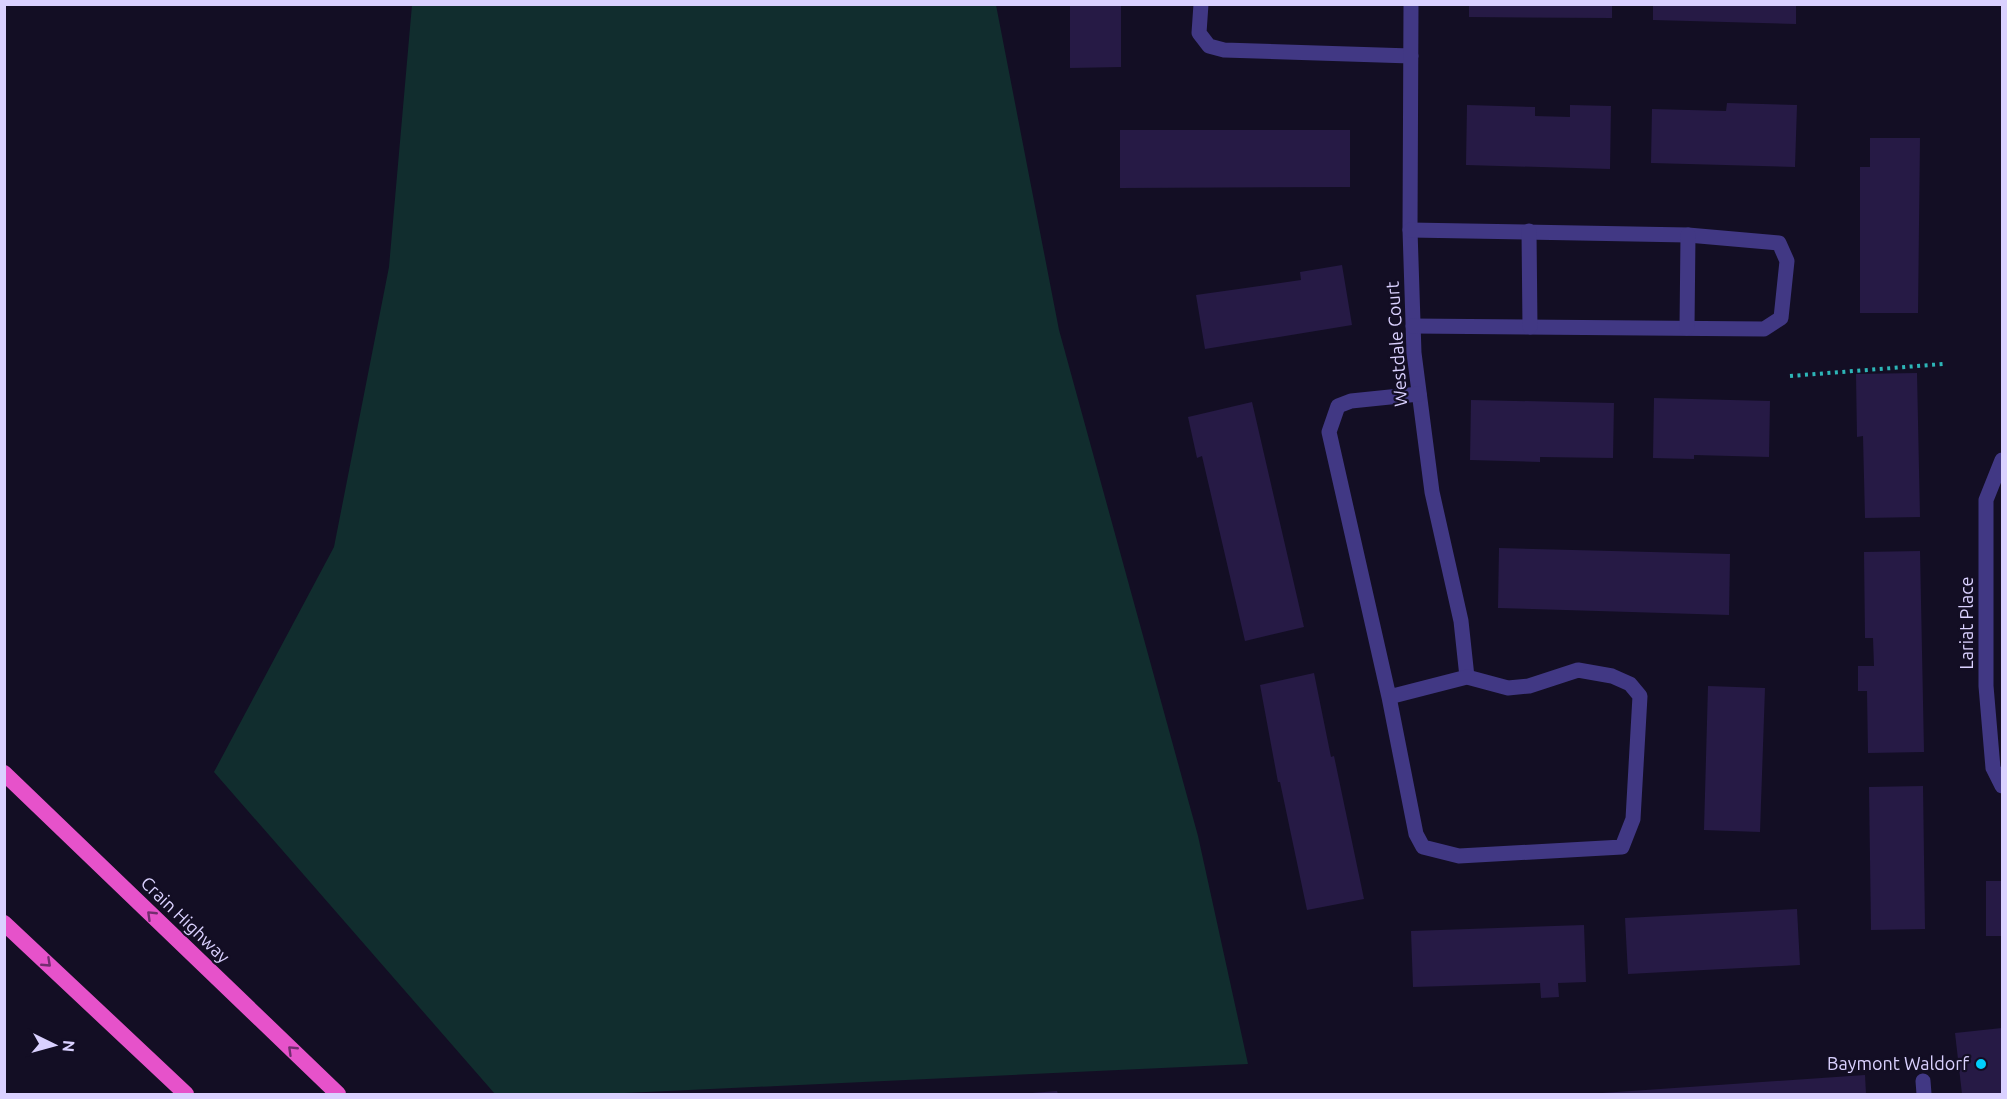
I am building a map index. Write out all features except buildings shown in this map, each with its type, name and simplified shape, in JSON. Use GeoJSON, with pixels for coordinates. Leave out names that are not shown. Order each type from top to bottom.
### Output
{"type":"FeatureCollection","features":[{"type":"Feature","properties":{"kind":"highway","name":"Crain Highway"},"geometry":{"type":"LineString","coordinates":[[4,773],[338,1095]]}},
{"type":"Feature","properties":{"kind":"highway"},"geometry":{"type":"LineString","coordinates":[[4,923],[186,1095]]}},
{"type":"Feature","properties":{"kind":"street"},"geometry":{"type":"LineString","coordinates":[[1201,4],[1199,33],[1209,46],[1224,50],[1411,56]]}},
{"type":"Feature","properties":{"kind":"street","name":"Westdale Court"},"geometry":{"type":"LineString","coordinates":[[1411,4],[1410,230],[1414,353],[1432,492],[1461,621],[1467,677]]}},
{"type":"Feature","properties":{"kind":"street"},"geometry":{"type":"LineString","coordinates":[[1410,230],[1688,235],[1779,243],[1787,261],[1781,318],[1764,329],[1413,326]]}},
{"type":"Feature","properties":{"kind":"street"},"geometry":{"type":"LineString","coordinates":[[1529,231],[1530,327]]}},
{"type":"Feature","properties":{"kind":"street"},"geometry":{"type":"LineString","coordinates":[[1687,328],[1688,235]]}},
{"type":"Feature","properties":{"kind":"street"},"geometry":{"type":"LineString","coordinates":[[1389,697],[1467,677],[1508,688],[1529,686],[1578,670],[1612,676],[1630,684],[1640,696],[1633,819],[1622,847],[1459,856],[1423,847],[1416,834],[1389,697],[1329,432],[1338,406],[1351,401],[1419,394]]}},
{"type":"Feature","properties":{"kind":"street","name":"Lariat Place"},"geometry":{"type":"LineString","coordinates":[[2002,460],[1986,500],[1987,696],[1993,768],[2002,786]]}},
{"type":"Feature","properties":{"kind":"path"},"geometry":{"type":"LineString","coordinates":[[1790,376],[1943,364]]}},
{"type":"Feature","properties":{"kind":"green space"},"geometry":{"type":"Polygon","coordinates":[[[412,5],[996,5],[1059,330],[1198,836],[1248,1064],[604,1094],[495,1094],[214,772],[334,547],[389,267],[412,5]]]}},
{"type":"Feature","properties":{"kind":"place","name":"Baymont Waldorf"},"geometry":{"type":"Point","coordinates":[1981,1064]}}]}
